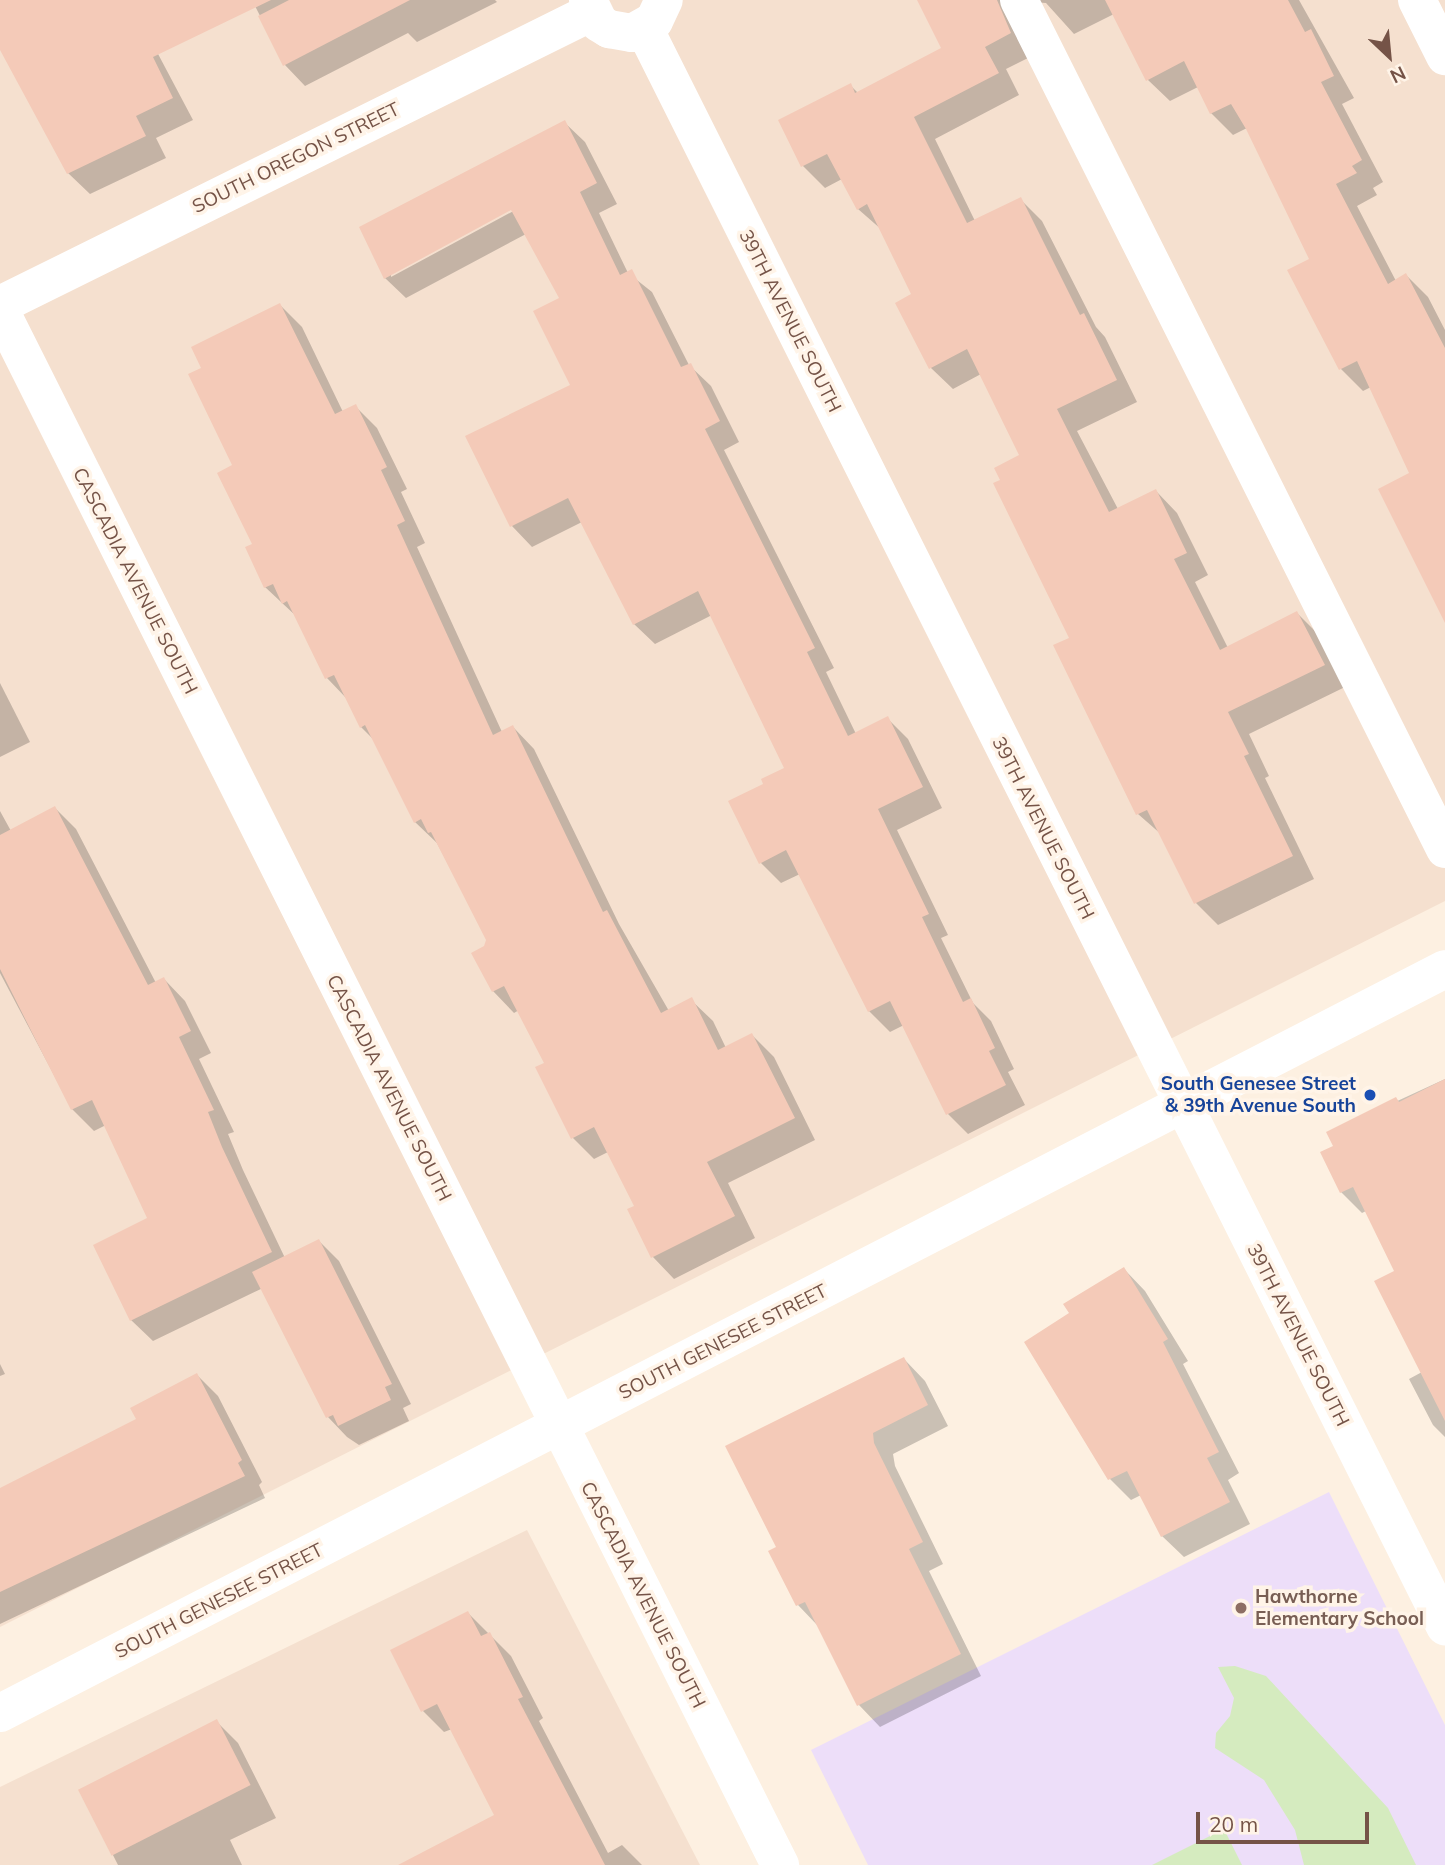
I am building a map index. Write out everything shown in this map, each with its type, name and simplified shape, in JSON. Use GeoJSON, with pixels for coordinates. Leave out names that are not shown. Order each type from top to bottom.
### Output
{"type":"FeatureCollection","features":[{"type":"Feature","properties":{"kind":"street"},"geometry":{"type":"LineString","coordinates":[[1019,0],[1445,849]]}},
{"type":"Feature","properties":{"kind":"street"},"geometry":{"type":"LineString","coordinates":[[1417,0],[1445,56]]}},
{"type":"Feature","properties":{"kind":"street"},"geometry":{"type":"LineString","coordinates":[[590,6],[609,29],[632,33],[654,14]]}},
{"type":"Feature","properties":{"kind":"street","name":"SOUTH OREGON STREET"},"geometry":{"type":"LineString","coordinates":[[0,305],[590,6]]}},
{"type":"Feature","properties":{"kind":"street","name":"39TH AVENUE SOUTH"},"geometry":{"type":"LineString","coordinates":[[654,14],[1181,1104],[1445,1626]]}},
{"type":"Feature","properties":{"kind":"street","name":"CASCADIA AVENUE SOUTH"},"geometry":{"type":"LineString","coordinates":[[0,310],[780,1865]]}},
{"type":"Feature","properties":{"kind":"street","name":"SOUTH GENESEE STREET"},"geometry":{"type":"LineString","coordinates":[[0,1713],[1445,969]]}},
{"type":"Feature","properties":{"kind":"shaded area"},"geometry":{"type":"Polygon","coordinates":[[[0,0],[1445,0],[1445,901],[0,1627],[0,0]]]}},
{"type":"Feature","properties":{"kind":"shaded area","name":"Hawthorne Elementary School"},"geometry":{"type":"Polygon","coordinates":[[[1329,1492],[1445,1725],[1445,1865],[868,1865],[811,1750],[1329,1492]]]}},
{"type":"Feature","properties":{"kind":"shaded area"},"geometry":{"type":"Polygon","coordinates":[[[527,1530],[700,1865],[0,1865],[0,1787],[527,1530]]]}},
{"type":"Feature","properties":{"kind":"green space"},"geometry":{"type":"Polygon","coordinates":[[[1235,1666],[1266,1676],[1388,1808],[1416,1865],[1304,1865],[1295,1830],[1264,1780],[1215,1748],[1216,1733],[1230,1716],[1234,1698],[1218,1667],[1235,1666]]]}},
{"type":"Feature","properties":{"kind":"green space"},"geometry":{"type":"Polygon","coordinates":[[[1224,1829],[1242,1865],[1152,1865],[1224,1829]]]}},
{"type":"Feature","properties":{"kind":"building"},"geometry":{"type":"Polygon","coordinates":[[[0,0],[271,0],[153,57],[173,98],[136,116],[146,136],[67,174],[0,50],[0,0]]]}},
{"type":"Feature","properties":{"kind":"building"},"geometry":{"type":"Polygon","coordinates":[[[289,0],[410,0],[283,66],[258,16],[289,0]]]}},
{"type":"Feature","properties":{"kind":"building"},"geometry":{"type":"Polygon","coordinates":[[[917,0],[997,0],[1011,33],[985,47],[999,73],[914,117],[967,223],[1021,197],[1080,315],[1084,313],[1117,380],[1057,409],[1109,512],[1156,489],[1187,553],[1174,559],[1220,650],[1297,611],[1325,665],[1228,712],[1249,754],[1244,756],[1293,856],[1194,904],[1147,810],[1136,815],[1053,645],[1069,638],[993,483],[1000,480],[994,468],[1019,455],[967,349],[929,369],[895,303],[911,294],[867,204],[857,210],[827,154],[801,167],[778,120],[851,83],[855,93],[941,48],[917,0]]]}},
{"type":"Feature","properties":{"kind":"building"},"geometry":{"type":"Polygon","coordinates":[[[1105,0],[1288,0],[1305,32],[1311,29],[1334,76],[1321,82],[1362,160],[1352,166],[1357,173],[1336,184],[1388,284],[1406,273],[1445,348],[1445,623],[1378,489],[1409,473],[1357,361],[1339,370],[1287,270],[1309,259],[1246,129],[1231,104],[1210,114],[1184,61],[1146,81],[1105,0]]]}},
{"type":"Feature","properties":{"kind":"building"},"geometry":{"type":"Polygon","coordinates":[[[565,120],[597,183],[580,192],[620,275],[632,269],[681,367],[691,363],[720,421],[705,429],[815,648],[807,652],[848,736],[888,716],[923,787],[878,809],[929,914],[922,917],[963,1002],[971,998],[995,1048],[989,1051],[1006,1085],[946,1115],[890,1001],[868,1012],[786,850],[759,864],[728,801],[763,784],[761,779],[784,768],[698,591],[633,625],[568,498],[510,527],[465,436],[570,385],[533,311],[559,298],[511,210],[384,279],[359,227],[565,120]]]}},
{"type":"Feature","properties":{"kind":"building"},"geometry":{"type":"Polygon","coordinates":[[[280,303],[335,414],[356,404],[387,467],[381,470],[405,521],[397,525],[493,735],[513,725],[603,912],[607,910],[661,1013],[692,997],[718,1050],[752,1033],[795,1118],[707,1162],[735,1216],[651,1258],[627,1209],[634,1206],[594,1127],[571,1139],[535,1067],[544,1063],[504,986],[492,992],[471,953],[484,946],[486,940],[431,832],[428,833],[421,819],[414,823],[365,725],[360,728],[334,675],[325,679],[287,601],[282,604],[273,584],[264,588],[245,547],[252,544],[217,473],[232,465],[188,374],[201,368],[191,347],[280,303]]]}},
{"type":"Feature","properties":{"kind":"building"},"geometry":{"type":"Polygon","coordinates":[[[55,806],[148,985],[164,977],[191,1031],[179,1037],[214,1110],[208,1112],[222,1147],[272,1252],[130,1321],[93,1245],[147,1218],[92,1100],[71,1110],[0,969],[0,835],[55,806]]]}},
{"type":"Feature","properties":{"kind":"building"},"geometry":{"type":"Polygon","coordinates":[[[1445,1079],[1445,1421],[1374,1281],[1394,1271],[1353,1187],[1340,1193],[1320,1152],[1333,1146],[1326,1132],[1396,1097],[1399,1102],[1445,1079]]]}},
{"type":"Feature","properties":{"kind":"building"},"geometry":{"type":"Polygon","coordinates":[[[319,1239],[392,1384],[385,1387],[391,1400],[338,1426],[333,1415],[326,1418],[252,1272],[319,1239]]]}},
{"type":"Feature","properties":{"kind":"building"},"geometry":{"type":"Polygon","coordinates":[[[1124,1267],[1168,1339],[1163,1342],[1219,1452],[1207,1458],[1230,1502],[1161,1537],[1127,1471],[1108,1480],[1024,1342],[1069,1313],[1063,1304],[1124,1267]]]}},
{"type":"Feature","properties":{"kind":"building"},"geometry":{"type":"Polygon","coordinates":[[[904,1357],[928,1405],[873,1433],[874,1443],[923,1542],[909,1549],[961,1654],[857,1706],[805,1602],[796,1606],[768,1551],[776,1547],[725,1446],[904,1357]]]}},
{"type":"Feature","properties":{"kind":"building"},"geometry":{"type":"Polygon","coordinates":[[[197,1373],[242,1460],[238,1463],[245,1476],[0,1592],[0,1488],[136,1419],[130,1408],[197,1373]]]}},
{"type":"Feature","properties":{"kind":"building"},"geometry":{"type":"Polygon","coordinates":[[[468,1611],[481,1636],[490,1632],[523,1697],[518,1699],[605,1865],[398,1865],[494,1815],[437,1704],[421,1712],[390,1650],[468,1611]]]}},
{"type":"Feature","properties":{"kind":"building"},"geometry":{"type":"Polygon","coordinates":[[[217,1719],[251,1785],[112,1856],[78,1790],[217,1719]]]}},
{"type":"Feature","properties":{"kind":"place","name":"South Genesee Street & 39th Avenue South"},"geometry":{"type":"Point","coordinates":[1370,1095]}},
{"type":"Feature","properties":{"kind":"place","name":"Hawthorne Elementary School"},"geometry":{"type":"Point","coordinates":[1241,1608]}}]}
